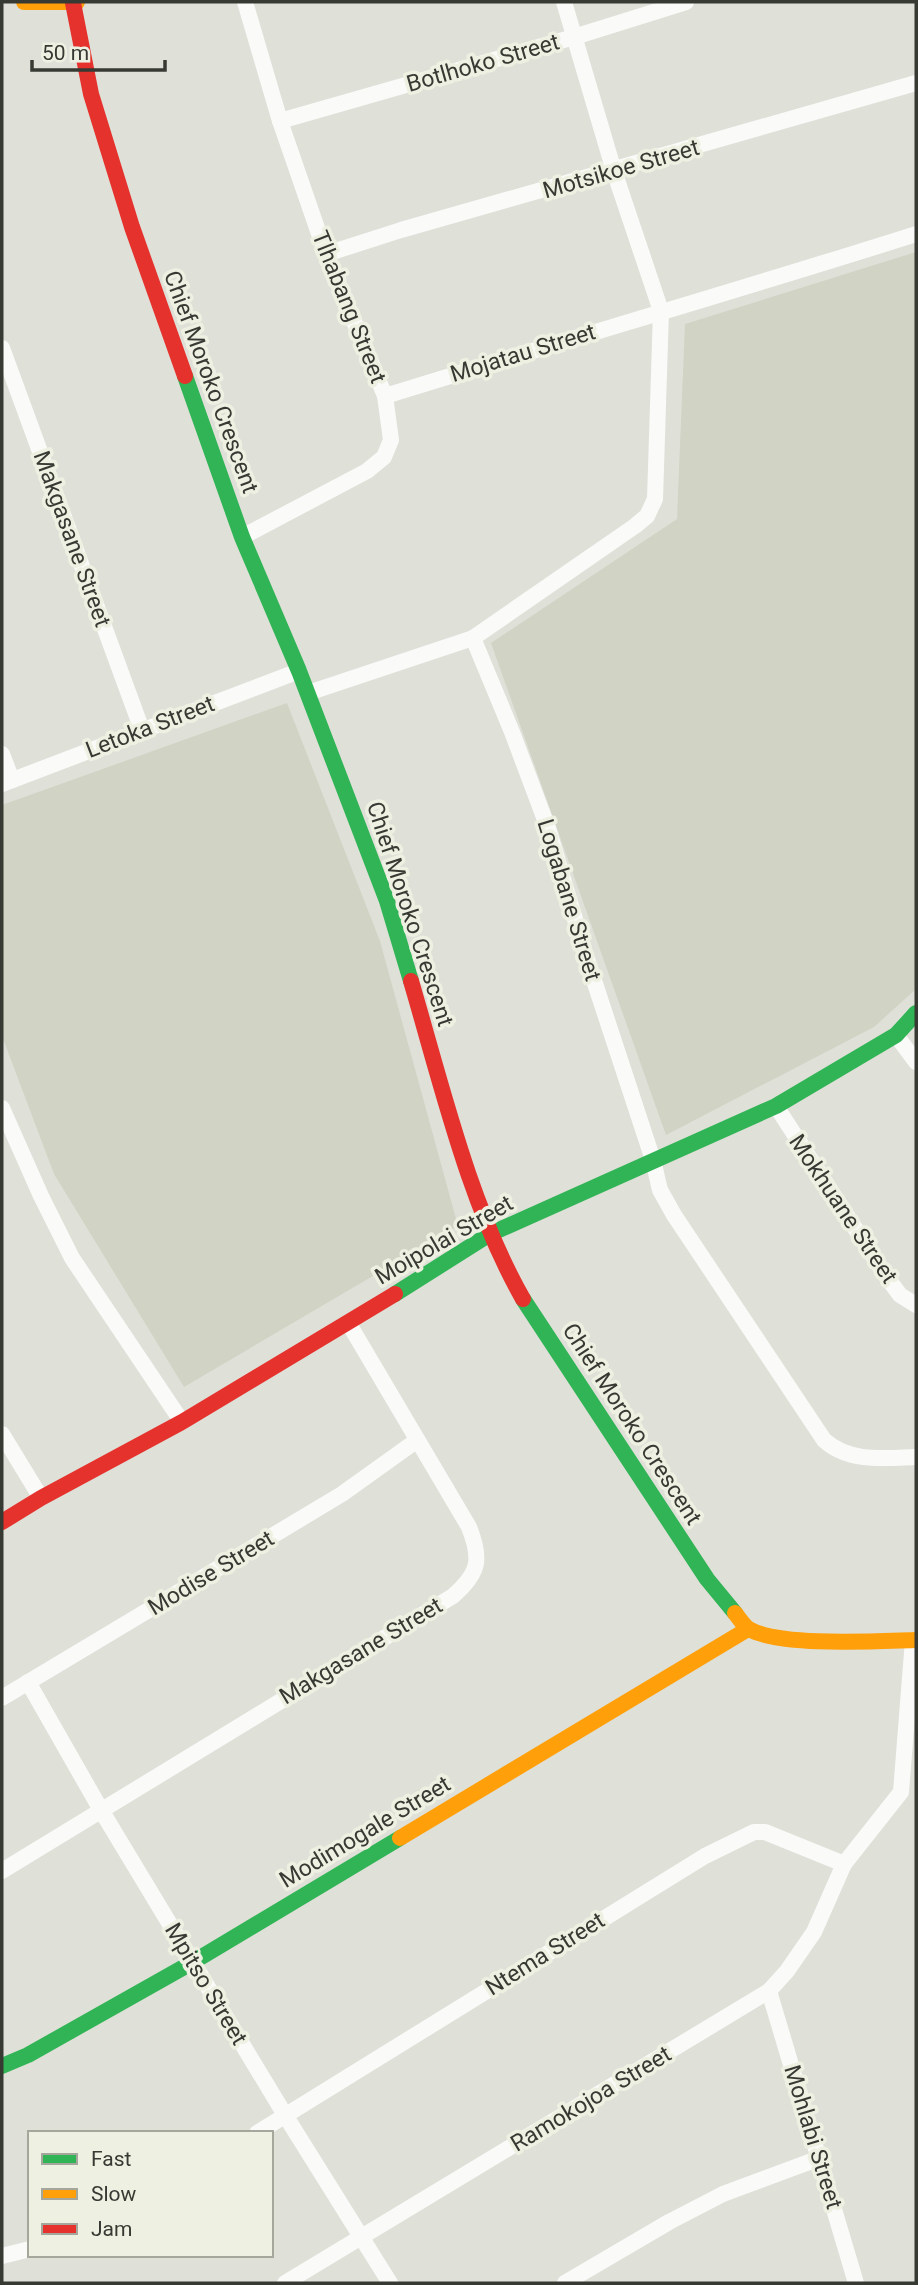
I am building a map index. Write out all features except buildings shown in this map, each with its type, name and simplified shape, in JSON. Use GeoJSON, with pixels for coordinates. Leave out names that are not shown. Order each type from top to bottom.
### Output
{"type":"FeatureCollection","features":[{"type":"Feature","properties":{"kind":"street"},"geometry":{"type":"LineString","coordinates":[[24,2],[75,2]]}},
{"type":"Feature","properties":{"kind":"street","name":"Chief Moroko Crescent"},"geometry":{"type":"LineString","coordinates":[[75,2],[91,94],[128,216],[242,537],[308,693],[387,901],[455,1129],[490,1234],[528,1307],[707,1579],[748,1629]]}},
{"type":"Feature","properties":{"kind":"street","name":"Tlhabang Street"},"geometry":{"type":"LineString","coordinates":[[242,537],[378,463],[388,450],[391,440],[385,396],[326,254],[280,121],[245,2]]}},
{"type":"Feature","properties":{"kind":"street"},"geometry":{"type":"LineString","coordinates":[[308,693],[473,638],[635,526],[651,510],[655,499],[660,311],[614,171],[564,2]]}},
{"type":"Feature","properties":{"kind":"street","name":"Botlhoko Street"},"geometry":{"type":"LineString","coordinates":[[280,121],[686,2]]}},
{"type":"Feature","properties":{"kind":"street","name":"Motsikoe Street"},"geometry":{"type":"LineString","coordinates":[[326,254],[401,230],[916,83]]}},
{"type":"Feature","properties":{"kind":"street","name":"Mojatau Street"},"geometry":{"type":"LineString","coordinates":[[385,396],[916,234]]}},
{"type":"Feature","properties":{"kind":"street","name":"Makgasane Street"},"geometry":{"type":"LineString","coordinates":[[2,348],[142,730]]}},
{"type":"Feature","properties":{"kind":"street","name":"Logabane Street"},"geometry":{"type":"LineString","coordinates":[[473,638],[548,828],[585,953],[653,1160],[660,1190],[824,1440],[841,1452],[856,1455],[878,1458],[916,1457]]}},
{"type":"Feature","properties":{"kind":"street","name":"Letoka Street"},"geometry":{"type":"LineString","coordinates":[[7,782],[299,671]]}},
{"type":"Feature","properties":{"kind":"street"},"geometry":{"type":"LineString","coordinates":[[2,754],[7,782]]}},
{"type":"Feature","properties":{"kind":"street","name":"Moipolai Street"},"geometry":{"type":"LineString","coordinates":[[2,1522],[182,1422],[349,1324],[490,1234],[776,1107],[896,1035],[916,1013]]}},
{"type":"Feature","properties":{"kind":"street"},"geometry":{"type":"LineString","coordinates":[[896,1035],[916,1062]]}},
{"type":"Feature","properties":{"kind":"street","name":"Mokhuane Street"},"geometry":{"type":"LineString","coordinates":[[776,1107],[886,1276],[901,1295],[916,1305]]}},
{"type":"Feature","properties":{"kind":"street"},"geometry":{"type":"LineString","coordinates":[[2,1108],[72,1258],[182,1422]]}},
{"type":"Feature","properties":{"kind":"street","name":"Makgasane Street"},"geometry":{"type":"LineString","coordinates":[[2,1871],[453,1596],[470,1581],[477,1556],[469,1527],[349,1324]]}},
{"type":"Feature","properties":{"kind":"street"},"geometry":{"type":"LineString","coordinates":[[2,1434],[41,1498]]}},
{"type":"Feature","properties":{"kind":"street","name":"Modise Street"},"geometry":{"type":"LineString","coordinates":[[2,1698],[330,1501],[416,1441]]}},
{"type":"Feature","properties":{"kind":"street"},"geometry":{"type":"LineString","coordinates":[[748,1629],[776,1638],[915,1640],[901,1793],[844,1864]]}},
{"type":"Feature","properties":{"kind":"street","name":"Modimogale Street"},"geometry":{"type":"LineString","coordinates":[[2,2066],[28,2055],[193,1962],[748,1629]]}},
{"type":"Feature","properties":{"kind":"street","name":"Mpitso Street"},"geometry":{"type":"LineString","coordinates":[[27,1682],[285,2115],[390,2283]]}},
{"type":"Feature","properties":{"kind":"street"},"geometry":{"type":"LineString","coordinates":[[901,1793],[916,1799]]}},
{"type":"Feature","properties":{"kind":"street","name":"Ntema Street"},"geometry":{"type":"LineString","coordinates":[[260,2131],[705,1856],[754,1832],[765,1832],[844,1864]]}},
{"type":"Feature","properties":{"kind":"street","name":"Ramokojoa Street"},"geometry":{"type":"LineString","coordinates":[[285,2283],[769,1991],[787,1971],[814,1932],[844,1864]]}},
{"type":"Feature","properties":{"kind":"street","name":"Mohlabi Street"},"geometry":{"type":"LineString","coordinates":[[769,1991],[856,2283]]}},
{"type":"Feature","properties":{"kind":"street"},"geometry":{"type":"LineString","coordinates":[[565,2283],[669,2222],[723,2194],[820,2158]]}},
{"type":"Feature","properties":{"kind":"street"},"geometry":{"type":"LineString","coordinates":[[2,2256],[28,2250]]}},
{"type":"Feature","properties":{"kind":"shaded area"},"geometry":{"type":"Polygon","coordinates":[[[916,252],[916,989],[874,1027],[666,1135],[491,643],[677,519],[685,324],[916,252]]]}},
{"type":"Feature","properties":{"kind":"shaded area"},"geometry":{"type":"Polygon","coordinates":[[[287,703],[380,941],[458,1226],[184,1387],[54,1174],[2,1036],[2,805],[287,703]]]}},
{"type":"Feature","properties":{"kind":"traffic: fast"},"geometry":{"type":"LineString","coordinates":[[185,376],[242,537],[299,671],[387,901],[411,981]]}},
{"type":"Feature","properties":{"kind":"traffic: fast"},"geometry":{"type":"LineString","coordinates":[[395,1294],[490,1234],[776,1106],[896,1035],[916,1013]]}},
{"type":"Feature","properties":{"kind":"traffic: fast"},"geometry":{"type":"LineString","coordinates":[[523,1299],[707,1579],[735,1613]]}},
{"type":"Feature","properties":{"kind":"traffic: fast"},"geometry":{"type":"LineString","coordinates":[[2,2066],[28,2055],[193,1962],[400,1838]]}},
{"type":"Feature","properties":{"kind":"traffic: slow"},"geometry":{"type":"LineString","coordinates":[[24,2],[77,2]]}},
{"type":"Feature","properties":{"kind":"traffic: slow"},"geometry":{"type":"LineString","coordinates":[[735,1613],[749,1629],[783,1638],[830,1642],[916,1640]]}},
{"type":"Feature","properties":{"kind":"traffic: slow"},"geometry":{"type":"LineString","coordinates":[[400,1838],[748,1629]]}},
{"type":"Feature","properties":{"kind":"traffic: jam"},"geometry":{"type":"LineString","coordinates":[[73,3],[91,94],[132,227],[185,376]]}},
{"type":"Feature","properties":{"kind":"traffic: jam"},"geometry":{"type":"LineString","coordinates":[[411,981],[472,1184],[487,1224],[523,1299]]}},
{"type":"Feature","properties":{"kind":"traffic: jam"},"geometry":{"type":"LineString","coordinates":[[2,1522],[182,1422],[395,1294]]}}]}
